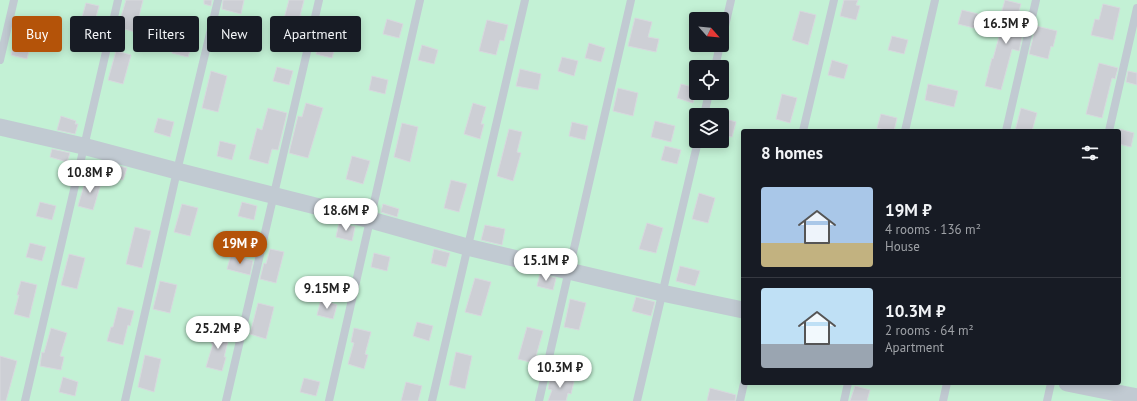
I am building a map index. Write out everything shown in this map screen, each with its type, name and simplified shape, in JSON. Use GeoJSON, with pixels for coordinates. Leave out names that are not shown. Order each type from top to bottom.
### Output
{"type":"FeatureCollection","features":[{"type":"Feature","properties":{"kind":"street"},"geometry":{"type":"LineString","coordinates":[[0,127],[83,146],[371,220],[467,247],[662,293],[741,310]]}},
{"type":"Feature","properties":{"kind":"street"},"geometry":{"type":"LineString","coordinates":[[1077,385],[1137,397]]}},
{"type":"Feature","properties":{"kind":"lane"},"geometry":{"type":"LineString","coordinates":[[0,60],[14,0]]}},
{"type":"Feature","properties":{"kind":"lane"},"geometry":{"type":"LineString","coordinates":[[25,401],[118,0]]}},
{"type":"Feature","properties":{"kind":"lane"},"geometry":{"type":"LineString","coordinates":[[125,401],[177,171],[218,0]]}},
{"type":"Feature","properties":{"kind":"lane"},"geometry":{"type":"LineString","coordinates":[[226,401],[319,0]]}},
{"type":"Feature","properties":{"kind":"lane"},"geometry":{"type":"LineString","coordinates":[[329,401],[420,0]]}},
{"type":"Feature","properties":{"kind":"lane"},"geometry":{"type":"LineString","coordinates":[[432,401],[525,0]]}},
{"type":"Feature","properties":{"kind":"lane"},"geometry":{"type":"LineString","coordinates":[[539,401],[631,0]]}},
{"type":"Feature","properties":{"kind":"lane"},"geometry":{"type":"LineString","coordinates":[[728,12],[731,0]]}},
{"type":"Feature","properties":{"kind":"lane"},"geometry":{"type":"LineString","coordinates":[[803,129],[834,0]]}},
{"type":"Feature","properties":{"kind":"lane"},"geometry":{"type":"LineString","coordinates":[[906,129],[935,0]]}},
{"type":"Feature","properties":{"kind":"lane"},"geometry":{"type":"LineString","coordinates":[[1006,129],[1036,0]]}},
{"type":"Feature","properties":{"kind":"lane"},"geometry":{"type":"LineString","coordinates":[[1109,129],[1137,8]]}},
{"type":"Feature","properties":{"kind":"lane"},"geometry":{"type":"LineString","coordinates":[[637,401],[696,148]]}},
{"type":"Feature","properties":{"kind":"lane"},"geometry":{"type":"LineString","coordinates":[[740,401],[744,385]]}},
{"type":"Feature","properties":{"kind":"lane"},"geometry":{"type":"LineString","coordinates":[[844,401],[848,385]]}},
{"type":"Feature","properties":{"kind":"lane"},"geometry":{"type":"LineString","coordinates":[[943,401],[947,385]]}},
{"type":"Feature","properties":{"kind":"lane"},"geometry":{"type":"LineString","coordinates":[[1047,401],[1051,385]]}},
{"type":"Feature","properties":{"kind":"green space"},"geometry":{"type":"Polygon","coordinates":[[[0,0],[1137,0],[1137,401],[0,401],[0,0]]]}},
{"type":"Feature","properties":{"kind":"building"},"geometry":{"type":"Polygon","coordinates":[[[126,0],[143,0],[139,16],[133,16],[133,31],[125,29],[125,16],[121,16],[126,0]]]}},
{"type":"Feature","properties":{"kind":"building"},"geometry":{"type":"Polygon","coordinates":[[[204,0],[212,0],[211,6],[204,4],[204,0]]]}},
{"type":"Feature","properties":{"kind":"building"},"geometry":{"type":"Polygon","coordinates":[[[223,0],[244,0],[241,14],[222,9],[223,0]]]}},
{"type":"Feature","properties":{"kind":"building"},"geometry":{"type":"Polygon","coordinates":[[[289,0],[304,0],[300,16],[285,16],[289,0]]]}},
{"type":"Feature","properties":{"kind":"building"},"geometry":{"type":"Polygon","coordinates":[[[844,0],[858,0],[856,5],[860,6],[856,20],[840,16],[844,0]]]}},
{"type":"Feature","properties":{"kind":"building"},"geometry":{"type":"Polygon","coordinates":[[[1005,0],[1021,4],[1016,21],[1025,23],[1019,51],[1012,49],[1001,90],[985,86],[1005,15],[1001,14],[1005,0]]]}},
{"type":"Feature","properties":{"kind":"building"},"geometry":{"type":"Polygon","coordinates":[[[86,3],[99,6],[96,16],[82,16],[86,3]]]}},
{"type":"Feature","properties":{"kind":"building"},"geometry":{"type":"Polygon","coordinates":[[[1103,4],[1120,8],[1113,40],[1091,35],[1095,19],[1099,20],[1103,4]]]}},
{"type":"Feature","properties":{"kind":"building"},"geometry":{"type":"Polygon","coordinates":[[[962,10],[978,14],[974,28],[958,24],[962,10]]]}},
{"type":"Feature","properties":{"kind":"building"},"geometry":{"type":"Polygon","coordinates":[[[800,11],[816,15],[808,45],[792,40],[800,11]]]}},
{"type":"Feature","properties":{"kind":"building"},"geometry":{"type":"Polygon","coordinates":[[[635,18],[652,22],[648,37],[659,39],[656,52],[628,46],[635,18]]]}},
{"type":"Feature","properties":{"kind":"building"},"geometry":{"type":"Polygon","coordinates":[[[387,19],[403,24],[399,38],[383,34],[387,19]]]}},
{"type":"Feature","properties":{"kind":"building"},"geometry":{"type":"Polygon","coordinates":[[[487,20],[508,25],[504,41],[500,40],[496,55],[479,51],[487,20]]]}},
{"type":"Feature","properties":{"kind":"building"},"geometry":{"type":"Polygon","coordinates":[[[1036,26],[1057,31],[1048,59],[1029,54],[1036,26]]]}},
{"type":"Feature","properties":{"kind":"building"},"geometry":{"type":"Polygon","coordinates":[[[892,36],[908,40],[904,54],[888,50],[892,36]]]}},
{"type":"Feature","properties":{"kind":"building"},"geometry":{"type":"Polygon","coordinates":[[[589,43],[605,48],[601,62],[585,58],[589,43]]]}},
{"type":"Feature","properties":{"kind":"building"},"geometry":{"type":"Polygon","coordinates":[[[422,45],[438,50],[434,64],[418,60],[422,45]]]}},
{"type":"Feature","properties":{"kind":"building"},"geometry":{"type":"Polygon","coordinates":[[[12,51],[29,52],[27,59],[11,55],[12,51]]]}},
{"type":"Feature","properties":{"kind":"building"},"geometry":{"type":"Polygon","coordinates":[[[116,52],[131,55],[123,84],[108,80],[116,52]]]}},
{"type":"Feature","properties":{"kind":"building"},"geometry":{"type":"Polygon","coordinates":[[[172,52],[189,52],[188,57],[172,52]]]}},
{"type":"Feature","properties":{"kind":"building"},"geometry":{"type":"Polygon","coordinates":[[[317,52],[334,52],[332,58],[316,54],[317,52]]]}},
{"type":"Feature","properties":{"kind":"building"},"geometry":{"type":"Polygon","coordinates":[[[562,57],[578,61],[574,76],[558,71],[562,57]]]}},
{"type":"Feature","properties":{"kind":"building"},"geometry":{"type":"Polygon","coordinates":[[[832,60],[848,65],[844,79],[828,75],[832,60]]]}},
{"type":"Feature","properties":{"kind":"building"},"geometry":{"type":"Polygon","coordinates":[[[1099,63],[1118,68],[1115,79],[1112,78],[1102,118],[1086,114],[1099,63]]]}},
{"type":"Feature","properties":{"kind":"building"},"geometry":{"type":"Polygon","coordinates":[[[277,67],[293,71],[289,85],[273,81],[277,67]]]}},
{"type":"Feature","properties":{"kind":"building"},"geometry":{"type":"Polygon","coordinates":[[[520,69],[541,74],[538,90],[516,86],[520,69]]]}},
{"type":"Feature","properties":{"kind":"building"},"geometry":{"type":"Polygon","coordinates":[[[211,71],[227,76],[218,112],[202,108],[211,71]]]}},
{"type":"Feature","properties":{"kind":"building"},"geometry":{"type":"Polygon","coordinates":[[[1128,71],[1137,73],[1137,85],[1126,82],[1128,71]]]}},
{"type":"Feature","properties":{"kind":"building"},"geometry":{"type":"Polygon","coordinates":[[[372,76],[388,80],[385,94],[369,90],[372,76]]]}},
{"type":"Feature","properties":{"kind":"building"},"geometry":{"type":"Polygon","coordinates":[[[681,84],[689,86],[689,100],[694,100],[693,103],[677,98],[681,84]]]}},
{"type":"Feature","properties":{"kind":"building"},"geometry":{"type":"Polygon","coordinates":[[[928,84],[958,91],[954,107],[925,100],[928,84]]]}},
{"type":"Feature","properties":{"kind":"building"},"geometry":{"type":"Polygon","coordinates":[[[618,88],[638,93],[633,116],[613,111],[618,88]]]}},
{"type":"Feature","properties":{"kind":"building"},"geometry":{"type":"Polygon","coordinates":[[[782,94],[797,98],[790,123],[776,119],[782,94]]]}},
{"type":"Feature","properties":{"kind":"building"},"geometry":{"type":"Polygon","coordinates":[[[306,103],[323,108],[308,158],[289,153],[298,116],[302,117],[306,103]]]}},
{"type":"Feature","properties":{"kind":"building"},"geometry":{"type":"Polygon","coordinates":[[[473,103],[486,107],[481,124],[484,124],[480,139],[464,134],[473,103]]]}},
{"type":"Feature","properties":{"kind":"building"},"geometry":{"type":"Polygon","coordinates":[[[268,108],[287,113],[278,150],[272,149],[268,164],[249,159],[257,128],[262,130],[268,108]]]}},
{"type":"Feature","properties":{"kind":"building"},"geometry":{"type":"Polygon","coordinates":[[[1021,108],[1037,113],[1033,129],[1016,129],[1021,108]]]}},
{"type":"Feature","properties":{"kind":"building"},"geometry":{"type":"Polygon","coordinates":[[[881,114],[897,118],[894,129],[877,128],[881,114]]]}},
{"type":"Feature","properties":{"kind":"building"},"geometry":{"type":"Polygon","coordinates":[[[61,116],[76,121],[75,124],[78,124],[75,134],[57,130],[61,116]]]}},
{"type":"Feature","properties":{"kind":"building"},"geometry":{"type":"Polygon","coordinates":[[[158,118],[174,122],[170,137],[154,132],[158,118]]]}},
{"type":"Feature","properties":{"kind":"building"},"geometry":{"type":"Polygon","coordinates":[[[729,120],[736,122],[732,137],[729,136],[729,120]]]}},
{"type":"Feature","properties":{"kind":"building"},"geometry":{"type":"Polygon","coordinates":[[[655,121],[675,126],[671,142],[651,137],[655,121]]]}},
{"type":"Feature","properties":{"kind":"building"},"geometry":{"type":"Polygon","coordinates":[[[572,122],[588,126],[585,140],[569,136],[572,122]]]}},
{"type":"Feature","properties":{"kind":"building"},"geometry":{"type":"Polygon","coordinates":[[[402,123],[418,127],[410,162],[394,157],[402,123]]]}},
{"type":"Feature","properties":{"kind":"building"},"geometry":{"type":"Polygon","coordinates":[[[509,129],[522,132],[517,152],[521,153],[513,181],[497,176],[509,129]]]}},
{"type":"Feature","properties":{"kind":"building"},"geometry":{"type":"Polygon","coordinates":[[[1121,130],[1134,133],[1131,147],[1121,144],[1121,130]]]}},
{"type":"Feature","properties":{"kind":"building"},"geometry":{"type":"Polygon","coordinates":[[[220,141],[236,145],[232,160],[217,156],[220,141]]]}},
{"type":"Feature","properties":{"kind":"building"},"geometry":{"type":"Polygon","coordinates":[[[665,146],[681,150],[677,164],[661,160],[665,146]]]}},
{"type":"Feature","properties":{"kind":"building"},"geometry":{"type":"Polygon","coordinates":[[[52,149],[70,153],[67,162],[50,157],[52,149]]]}},
{"type":"Feature","properties":{"kind":"building"},"geometry":{"type":"Polygon","coordinates":[[[352,156],[370,161],[363,184],[346,179],[352,156]]]}},
{"type":"Feature","properties":{"kind":"building"},"geometry":{"type":"Polygon","coordinates":[[[111,164],[127,168],[123,180],[107,175],[111,164]]]}},
{"type":"Feature","properties":{"kind":"building"},"geometry":{"type":"Polygon","coordinates":[[[86,179],[101,183],[93,210],[78,206],[86,179]]]}},
{"type":"Feature","properties":{"kind":"building"},"geometry":{"type":"Polygon","coordinates":[[[451,180],[467,184],[459,212],[444,208],[451,180]]]}},
{"type":"Feature","properties":{"kind":"building"},"geometry":{"type":"Polygon","coordinates":[[[699,193],[715,198],[708,223],[692,219],[699,193]]]}},
{"type":"Feature","properties":{"kind":"building"},"geometry":{"type":"Polygon","coordinates":[[[40,202],[56,206],[52,220],[36,216],[40,202]]]}},
{"type":"Feature","properties":{"kind":"building"},"geometry":{"type":"Polygon","coordinates":[[[242,202],[257,206],[254,220],[238,216],[242,202]]]}},
{"type":"Feature","properties":{"kind":"building"},"geometry":{"type":"Polygon","coordinates":[[[182,204],[198,208],[190,236],[174,232],[182,204]]]}},
{"type":"Feature","properties":{"kind":"building"},"geometry":{"type":"Polygon","coordinates":[[[383,204],[399,209],[397,217],[381,212],[383,204]]]}},
{"type":"Feature","properties":{"kind":"building"},"geometry":{"type":"Polygon","coordinates":[[[339,223],[355,227],[352,241],[336,237],[339,223]]]}},
{"type":"Feature","properties":{"kind":"building"},"geometry":{"type":"Polygon","coordinates":[[[647,223],[663,228],[656,253],[639,249],[647,223]]]}},
{"type":"Feature","properties":{"kind":"building"},"geometry":{"type":"Polygon","coordinates":[[[485,225],[505,229],[502,245],[481,240],[485,225]]]}},
{"type":"Feature","properties":{"kind":"building"},"geometry":{"type":"Polygon","coordinates":[[[135,227],[151,231],[142,268],[126,264],[135,227]]]}},
{"type":"Feature","properties":{"kind":"building"},"geometry":{"type":"Polygon","coordinates":[[[30,243],[46,247],[42,261],[26,257],[30,243]]]}},
{"type":"Feature","properties":{"kind":"building"},"geometry":{"type":"Polygon","coordinates":[[[270,249],[284,252],[276,283],[260,279],[264,263],[266,264],[270,249]]]}},
{"type":"Feature","properties":{"kind":"building"},"geometry":{"type":"Polygon","coordinates":[[[434,249],[450,253],[446,267],[431,263],[434,249]]]}},
{"type":"Feature","properties":{"kind":"building"},"geometry":{"type":"Polygon","coordinates":[[[374,253],[390,257],[387,271],[371,267],[374,253]]]}},
{"type":"Feature","properties":{"kind":"building"},"geometry":{"type":"Polygon","coordinates":[[[69,254],[85,258],[77,289],[61,285],[69,254]]]}},
{"type":"Feature","properties":{"kind":"building"},"geometry":{"type":"Polygon","coordinates":[[[231,255],[253,261],[250,275],[227,269],[231,255]]]}},
{"type":"Feature","properties":{"kind":"building"},"geometry":{"type":"Polygon","coordinates":[[[680,266],[700,271],[695,286],[676,281],[680,266]]]}},
{"type":"Feature","properties":{"kind":"building"},"geometry":{"type":"Polygon","coordinates":[[[540,274],[556,278],[553,290],[537,286],[540,274]]]}},
{"type":"Feature","properties":{"kind":"building"},"geometry":{"type":"Polygon","coordinates":[[[475,278],[491,282],[481,316],[465,312],[475,278]]]}},
{"type":"Feature","properties":{"kind":"building"},"geometry":{"type":"Polygon","coordinates":[[[21,281],[37,285],[29,318],[14,314],[21,281]]]}},
{"type":"Feature","properties":{"kind":"building"},"geometry":{"type":"Polygon","coordinates":[[[160,281],[177,285],[170,313],[153,309],[160,281]]]}},
{"type":"Feature","properties":{"kind":"building"},"geometry":{"type":"Polygon","coordinates":[[[636,297],[655,302],[651,316],[632,311],[636,297]]]}},
{"type":"Feature","properties":{"kind":"building"},"geometry":{"type":"Polygon","coordinates":[[[570,299],[586,303],[579,330],[564,327],[570,299]]]}},
{"type":"Feature","properties":{"kind":"building"},"geometry":{"type":"Polygon","coordinates":[[[321,300],[337,305],[333,319],[317,315],[321,300]]]}},
{"type":"Feature","properties":{"kind":"building"},"geometry":{"type":"Polygon","coordinates":[[[258,303],[274,307],[266,339],[250,334],[258,303]]]}},
{"type":"Feature","properties":{"kind":"building"},"geometry":{"type":"Polygon","coordinates":[[[118,307],[134,311],[130,326],[128,325],[123,345],[107,341],[111,327],[113,327],[118,307]]]}},
{"type":"Feature","properties":{"kind":"building"},"geometry":{"type":"Polygon","coordinates":[[[417,322],[433,326],[429,341],[413,336],[417,322]]]}},
{"type":"Feature","properties":{"kind":"building"},"geometry":{"type":"Polygon","coordinates":[[[527,327],[543,331],[534,363],[518,359],[527,327]]]}},
{"type":"Feature","properties":{"kind":"building"},"geometry":{"type":"Polygon","coordinates":[[[51,328],[67,333],[60,356],[64,357],[61,370],[40,366],[42,352],[44,353],[51,328]]]}},
{"type":"Feature","properties":{"kind":"building"},"geometry":{"type":"Polygon","coordinates":[[[354,328],[371,332],[365,354],[368,355],[364,369],[348,364],[354,343],[351,342],[354,328]]]}},
{"type":"Feature","properties":{"kind":"building"},"geometry":{"type":"Polygon","coordinates":[[[214,329],[230,333],[222,371],[206,367],[213,344],[211,343],[214,329]]]}},
{"type":"Feature","properties":{"kind":"building"},"geometry":{"type":"Polygon","coordinates":[[[456,352],[472,356],[465,389],[449,385],[456,352]]]}},
{"type":"Feature","properties":{"kind":"building"},"geometry":{"type":"Polygon","coordinates":[[[145,355],[161,359],[154,392],[138,387],[145,355]]]}},
{"type":"Feature","properties":{"kind":"building"},"geometry":{"type":"Polygon","coordinates":[[[0,356],[17,361],[6,401],[0,401],[0,356]]]}},
{"type":"Feature","properties":{"kind":"building"},"geometry":{"type":"Polygon","coordinates":[[[551,376],[574,381],[571,394],[568,393],[566,401],[548,401],[552,390],[548,389],[551,376]]]}},
{"type":"Feature","properties":{"kind":"building"},"geometry":{"type":"Polygon","coordinates":[[[63,377],[78,382],[75,396],[59,392],[63,377]]]}},
{"type":"Feature","properties":{"kind":"building"},"geometry":{"type":"Polygon","coordinates":[[[304,378],[320,382],[316,396],[300,392],[304,378]]]}},
{"type":"Feature","properties":{"kind":"building"},"geometry":{"type":"Polygon","coordinates":[[[406,382],[422,386],[418,401],[401,401],[406,382]]]}},
{"type":"Feature","properties":{"kind":"building"},"geometry":{"type":"Polygon","coordinates":[[[855,386],[870,390],[867,401],[850,401],[855,386]]]}},
{"type":"Feature","properties":{"kind":"building"},"geometry":{"type":"Polygon","coordinates":[[[710,388],[736,395],[735,401],[707,401],[710,388]]]}}]}
